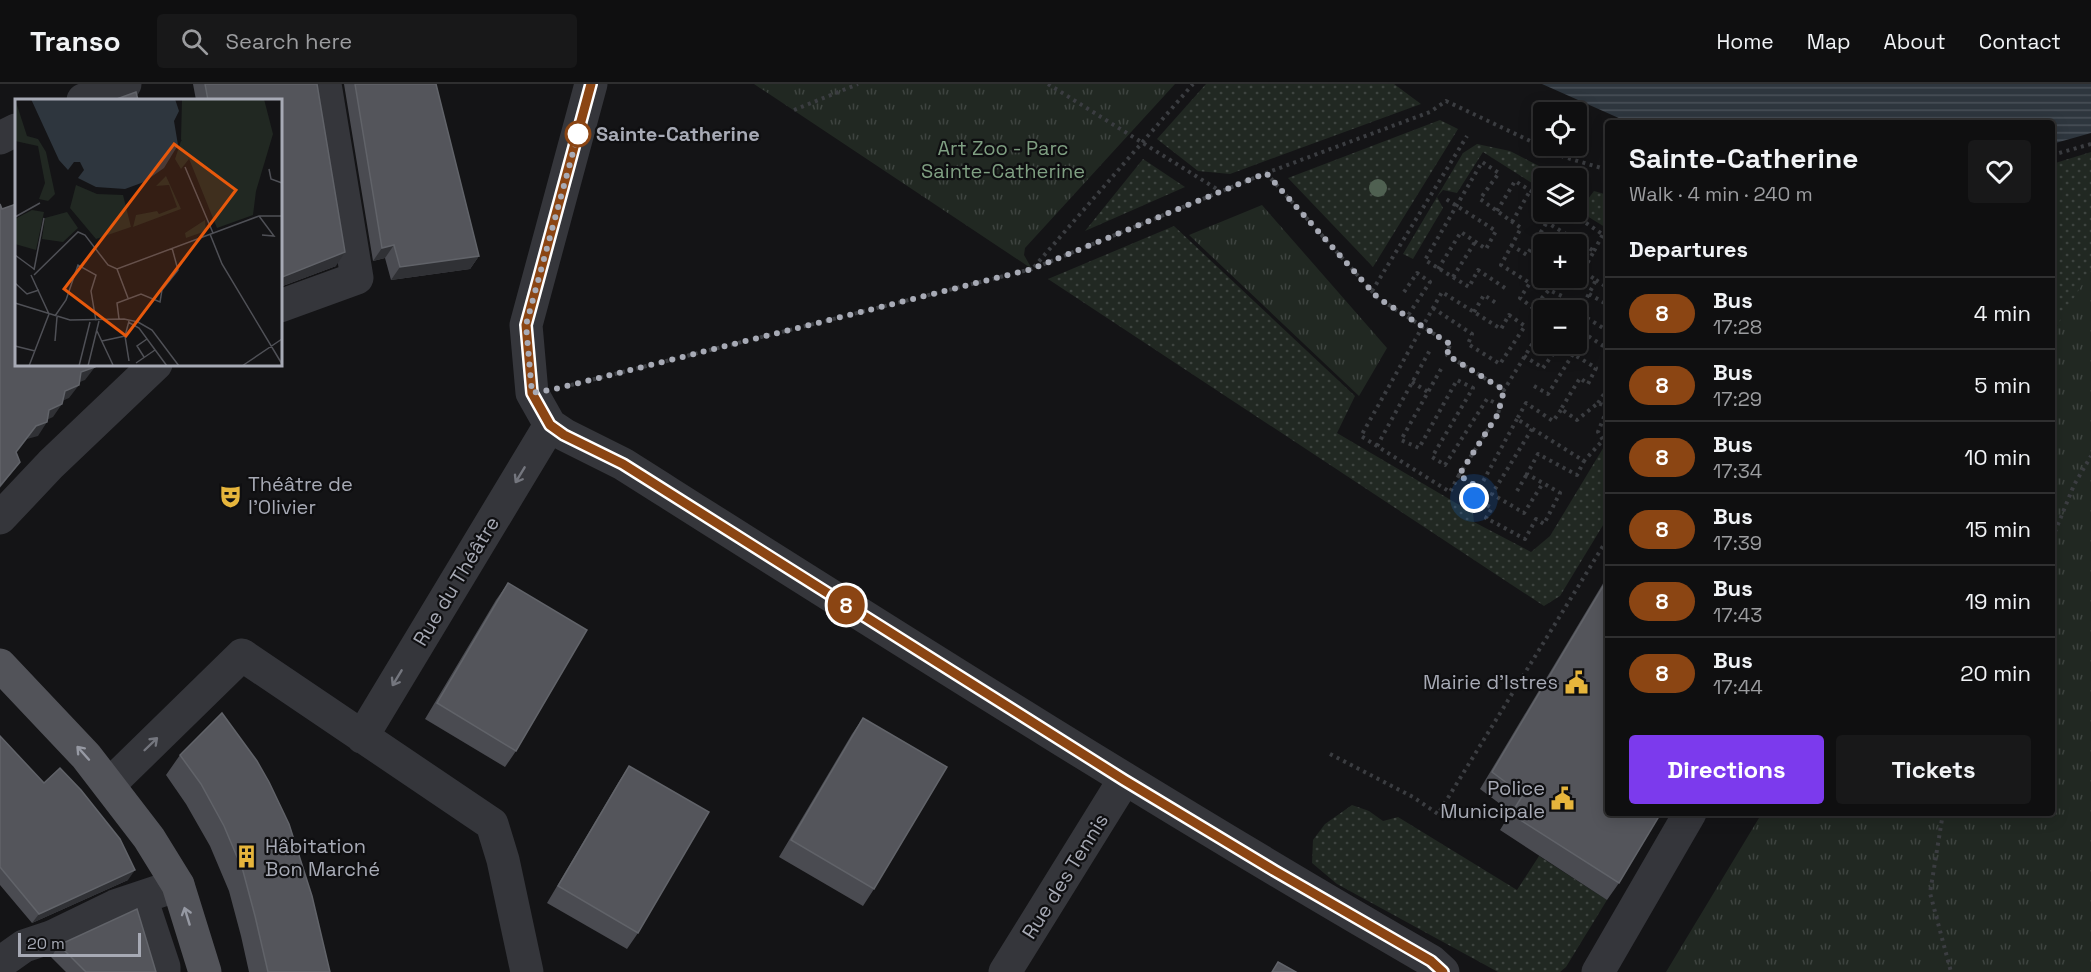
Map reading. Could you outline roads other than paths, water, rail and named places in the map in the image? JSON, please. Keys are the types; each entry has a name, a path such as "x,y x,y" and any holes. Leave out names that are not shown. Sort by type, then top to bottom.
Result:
{"main road":[{"path":"0,665 87,756 150,838 178,885 205,972"}],"street":[{"path":"86,99 125,84"},
{"path":"282,305 357,278 325,84"},
{"path":"591,84 526,325 532,393 550,425 564,435 623,464 1124,780 1431,961 1443,972"},
{"path":"0,138 15,130"},
{"path":"0,518 51,464 154,366"},
{"name":"Rue du Théâtre","path":"362,737 550,425"},
{"path":"109,785 242,655 492,824 503,860 527,972"},
{"name":"Rue des Tennis","path":"1005,972 1124,780"},
{"path":"1598,972 1688,816"},
{"path":"0,963 24,946 51,937 115,906 178,885"},
{"path":"141,897 164,972"}],"place":[{"name":"Sainte-Catherine","path":"578,134"},
{"name":"Théâtre de l'Olivier","path":"230,496"},
{"name":"Mairie d'Istres","path":"1576,682"},
{"name":"Police Municipale","path":"1563,799"},
{"name":"Hâbitation Bon Marché","path":"247,857"}],"park label":[{"name":"Art Zoo - Parc Sainte-Catherine","path":"1003,160"}]}
